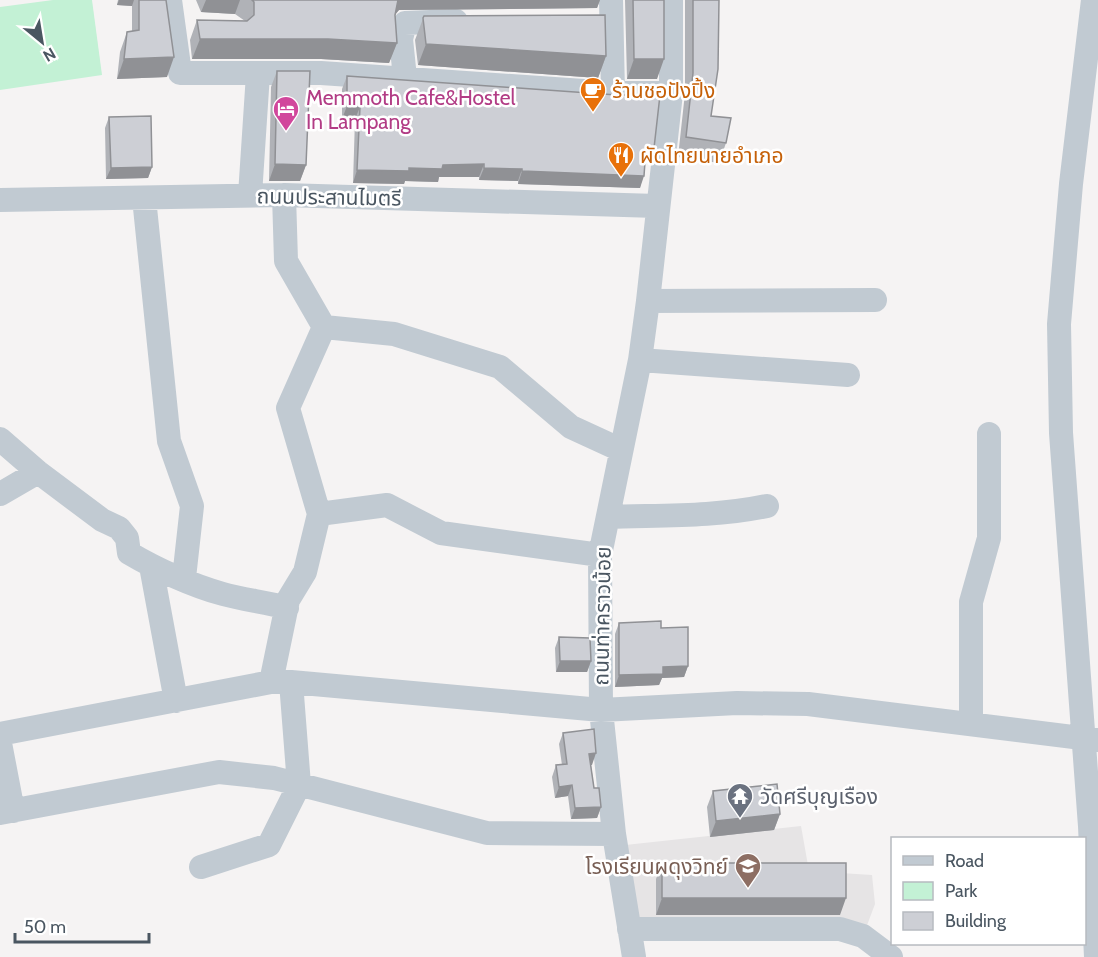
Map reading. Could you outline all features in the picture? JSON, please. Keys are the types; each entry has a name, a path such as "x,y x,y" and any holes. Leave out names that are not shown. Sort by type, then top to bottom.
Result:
{"street":[{"path":"170,0 180,73 321,73 613,93 671,93"},
{"path":"183,0 187,11 183,20 188,26 199,27"},
{"name":"ถนนท่าคราวน้อย","path":"634,957 614,834 601,710 600,555 640,360 648,301 671,93 671,0"},
{"path":"1093,0 1071,184 1059,324 1061,434 1090,826 1096,957"},
{"path":"604,14 613,93"},
{"path":"405,78 401,39 405,23 480,21"},
{"path":"250,195 258,74"},
{"path":"284,195 286,261 324,327"},
{"name":"ถนนประสานไมตรี","path":"0,200 284,195 657,206"},
{"path":"144,198 169,441 192,506 184,578"},
{"path":"648,301 875,300"},
{"path":"324,327 394,334 500,367 571,428 621,450"},
{"path":"201,867 269,845 299,785 281,682 288,600 305,572 319,514 288,408 324,327"},
{"path":"640,360 848,375"},
{"path":"971,722 971,602 989,538 988,435"},
{"path":"0,439 38,472 102,520 119,528 127,538 129,553 151,566 223,594 257,599 287,608"},
{"path":"0,494 38,472"},
{"path":"319,514 387,505 441,533 600,555"},
{"path":"608,516 746,511 767,506"},
{"path":"151,566 176,701"},
{"path":"0,734 281,682 601,710 737,703 808,704 971,722 1098,740"},
{"path":"0,743 7,812 219,772 274,778 487,833 614,834"},
{"path":"629,929 840,928 863,936 891,957"}],"shaded area":[{"name":"โรงเรียนผดุงวิทย์","path":"801,826 809,871 872,875 875,904 863,936 629,929 616,846"}],"green space":[{"path":"53,0 92,0 102,75 0,90 0,7"}],"building":[{"path":"139,0 166,0 174,57 124,59 127,32 139,30"},
{"path":"252,0 398,0 395,15 397,43 328,39 200,39 197,20 247,21 254,15"},
{"path":"633,0 664,0 664,59 634,59"},
{"path":"693,0 719,0 718,69 711,116 731,118 726,143 686,137 693,73"},
{"path":"605,15 606,56 426,44 423,18 424,16"},
{"name":"Memmoth Cafe&Hostel In Lampang","path":"277,71 310,71 306,165 275,164"},
{"path":"347,76 617,95 660,95 654,148 646,148 644,176 522,171 522,169 484,168 484,164 443,165 442,169 409,168 409,171 357,170 360,107 347,106"},
{"path":"151,116 152,167 111,168 109,117"},
{"path":"661,621 661,628 688,627 688,666 663,667 663,674 619,675 619,623"},
{"path":"559,637 590,638 591,661 560,661"},
{"path":"594,729 596,753 589,754 594,788 599,788 601,807 575,808 572,785 559,787 556,765 567,764 563,733"},
{"path":"777,784 780,814 716,821 713,791"},
{"path":"662,863 846,863 846,898 662,898"}],"place":[{"name":"ร้านชอปังปิ้ง","path":"593,113"},
{"name":"Memmoth Cafe&Hostel In Lampang","path":"286,132"},
{"name":"ผัดไทยนายอำเภอ","path":"621,178"},
{"name":"วัดศรีบุญเรือง","path":"740,819"},
{"name":"โรงเรียนผดุงวิทย์","path":"748,889"}]}
